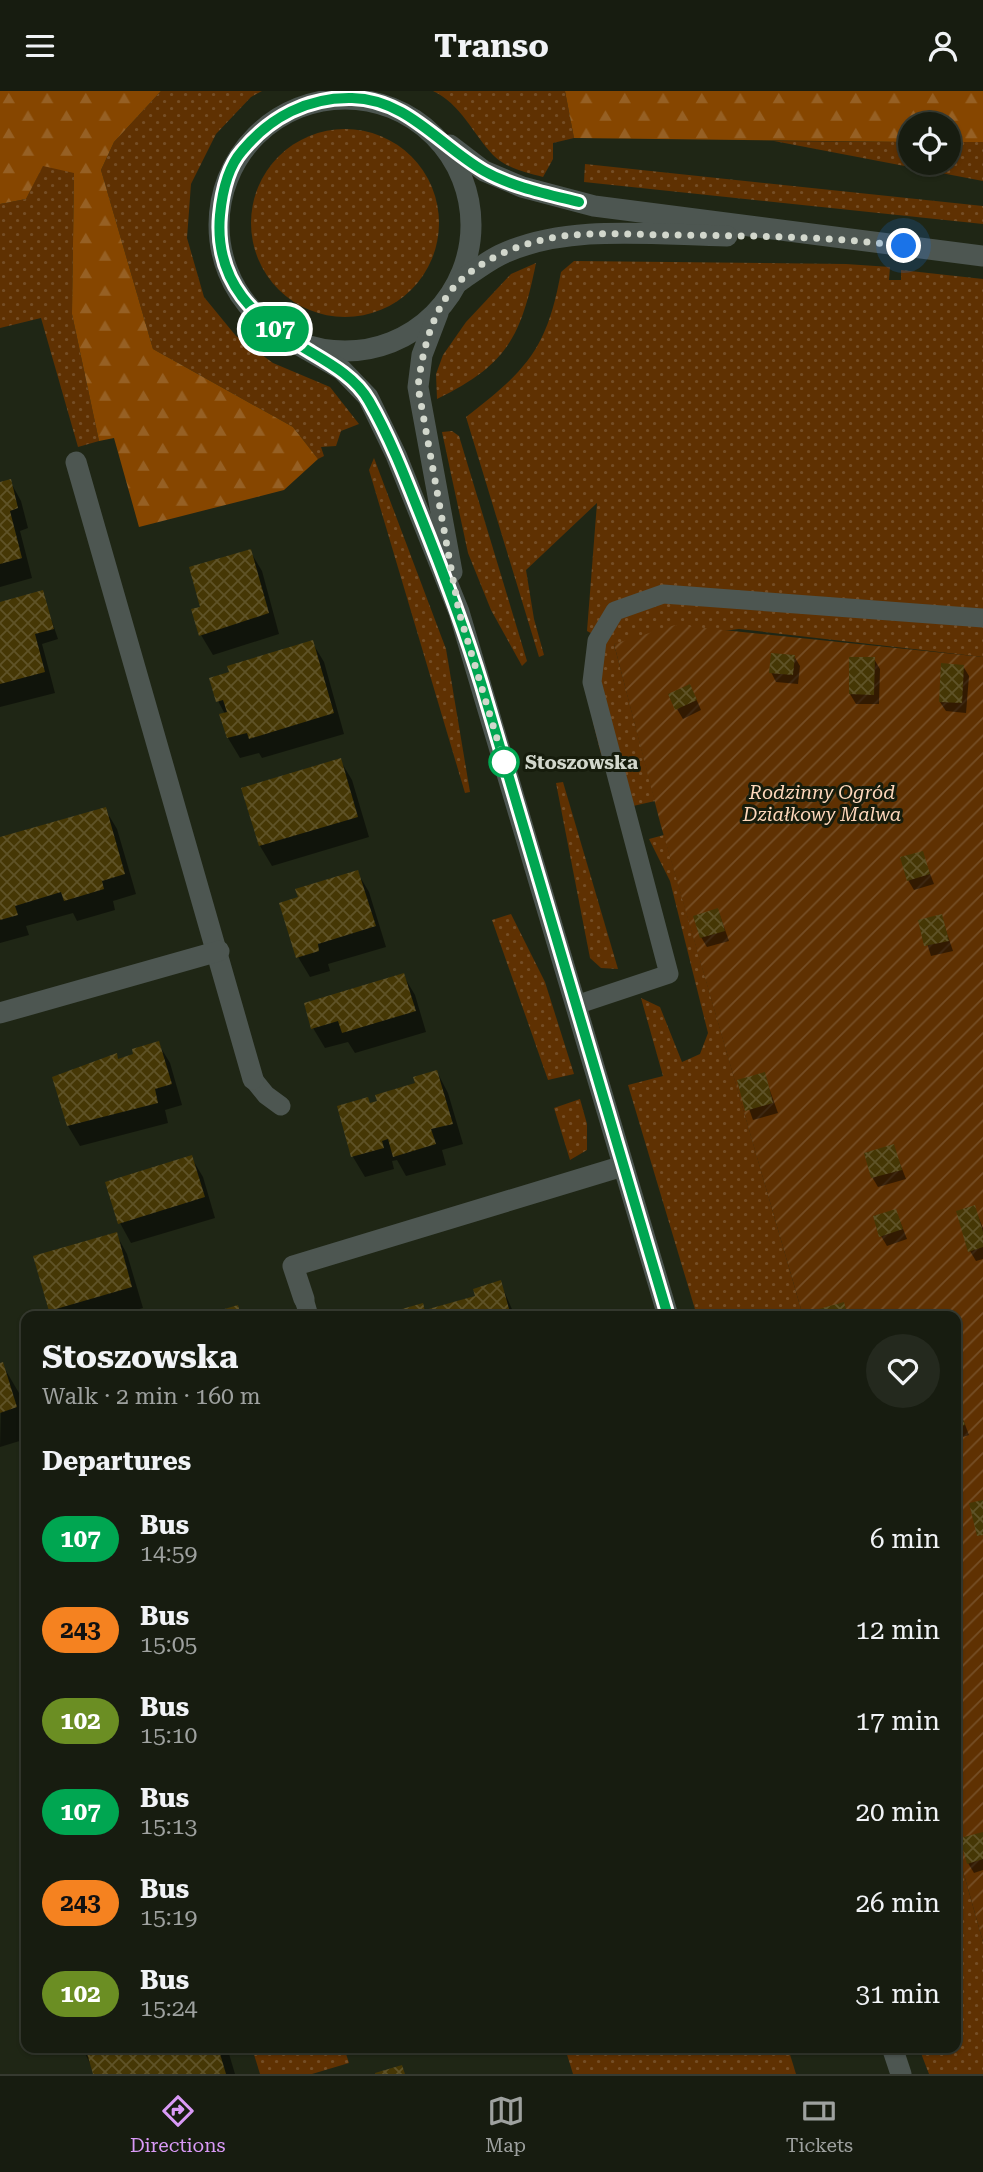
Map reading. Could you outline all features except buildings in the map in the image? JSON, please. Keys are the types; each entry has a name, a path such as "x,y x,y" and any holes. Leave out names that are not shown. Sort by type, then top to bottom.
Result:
{"street":[{"path":"666,1311 459,612 396,455 368,397 342,370 290,340 255,314 230,279 218,236 222,193 240,153 270,121 310,102 353,98 396,108 484,171 547,194 594,206 983,256"},
{"path":"432,132 457,164 470,202 472,242 460,281 439,311 422,355 418,387 459,612"},
{"path":"460,281 499,255 525,245 572,235 814,236"},
{"path":"290,340 329,351 369,350 407,336 439,311"},
{"path":"76,462 219,951 253,1079"},
{"path":"0,1013 219,951"},
{"path":"307,1308 293,1266 623,1166"},
{"path":"894,2053 901,2074"}],"lane":[{"path":"576,1005 669,974 592,681 597,641 615,611 663,594 983,618"},
{"path":"253,1079 266,1095 281,1106"}],"green space":[{"path":"0,91 161,91 114,142 101,170 153,349 293,427 318,459 284,490 139,527 114,438 99,441 72,314 74,173 43,166 26,199 0,204"},
{"path":"161,91 262,91 251,97 216,134 191,184 187,238 204,297 236,336 273,363 330,387 359,424 341,431 336,446 321,447 324,456 318,459 293,427 153,349 101,170 114,142"},
{"path":"433,91 565,91 574,138 553,143 553,159 543,177 523,172 493,155 459,111 443,96"},
{"path":"565,91 983,91 983,142 961,142 961,112 898,112 898,142 574,138"},
{"path":"345,129 381,137 397,145 411,157 423,171 431,187 439,223 431,259 423,275 411,289 397,301 381,309 345,317 309,309 293,301 279,289 267,275 259,259 251,223 259,187 267,171 279,157 293,145 309,137"},
{"path":"774,141 898,142 898,165"},
{"path":"961,142 983,142 983,181 952,175 961,175"},
{"path":"585,164 983,206 983,224 584,182"},
{"path":"43,165 74,172 72,314 99,441 78,447 41,318 0,328 0,204 26,199"},
{"path":"574,261 846,264 890,267 889,280 901,280 901,270 983,279 983,657 739,629 614,644 655,801 633,806 601,754 593,722 602,639 587,631 597,503 526,570 534,619 544,655 539,657 466,417 505,385 531,356 549,321 561,272"},
{"path":"536,263 524,311 507,346 480,374 437,399 436,374 443,355 466,322 511,274"},
{"path":"452,431 459,436 527,661 522,666 491,610 468,553 442,432"},
{"path":"374,458 446,649 470,792 465,793 369,470"},
{"name":"Rodzinny Ogród Działkowy Malwa","path":"675,625 983,657 983,1942 961,1864 961,1311 802,1311 661,826 614,644"},
{"path":"563,782 618,969 601,968 590,958 556,783"},
{"path":"664,835 802,1311 696,1311 628,1085 663,1076 641,998 660,1007 682,1062 700,1054 708,1033 670,881 649,839"},
{"path":"511,914 545,982 574,1074 548,1080 492,920"},
{"path":"580,1099 587,1124 587,1150 570,1160 554,1108"},
{"path":"961,1864 983,1942 983,2074 929,2074 921,2053 961,2053"},
{"path":"254,2053 346,2053 349,2063 312,2074 260,2074"},
{"path":"567,2053 790,2053 796,2074 573,2074"}],"bus line":[{"name":"107","path":"579,202 522,187 484,171 396,108 353,98 310,102 270,121 240,153 222,193 218,236 230,279 255,314 290,340 342,370 368,397 396,455 459,612 666,1311"}],"place":[{"name":"Stoszowska","path":"504,762"}],"route":[{"path":"504,762 459,612 418,387 422,355 439,311 460,281 499,255 525,245 572,235 814,236 904,246"}]}
